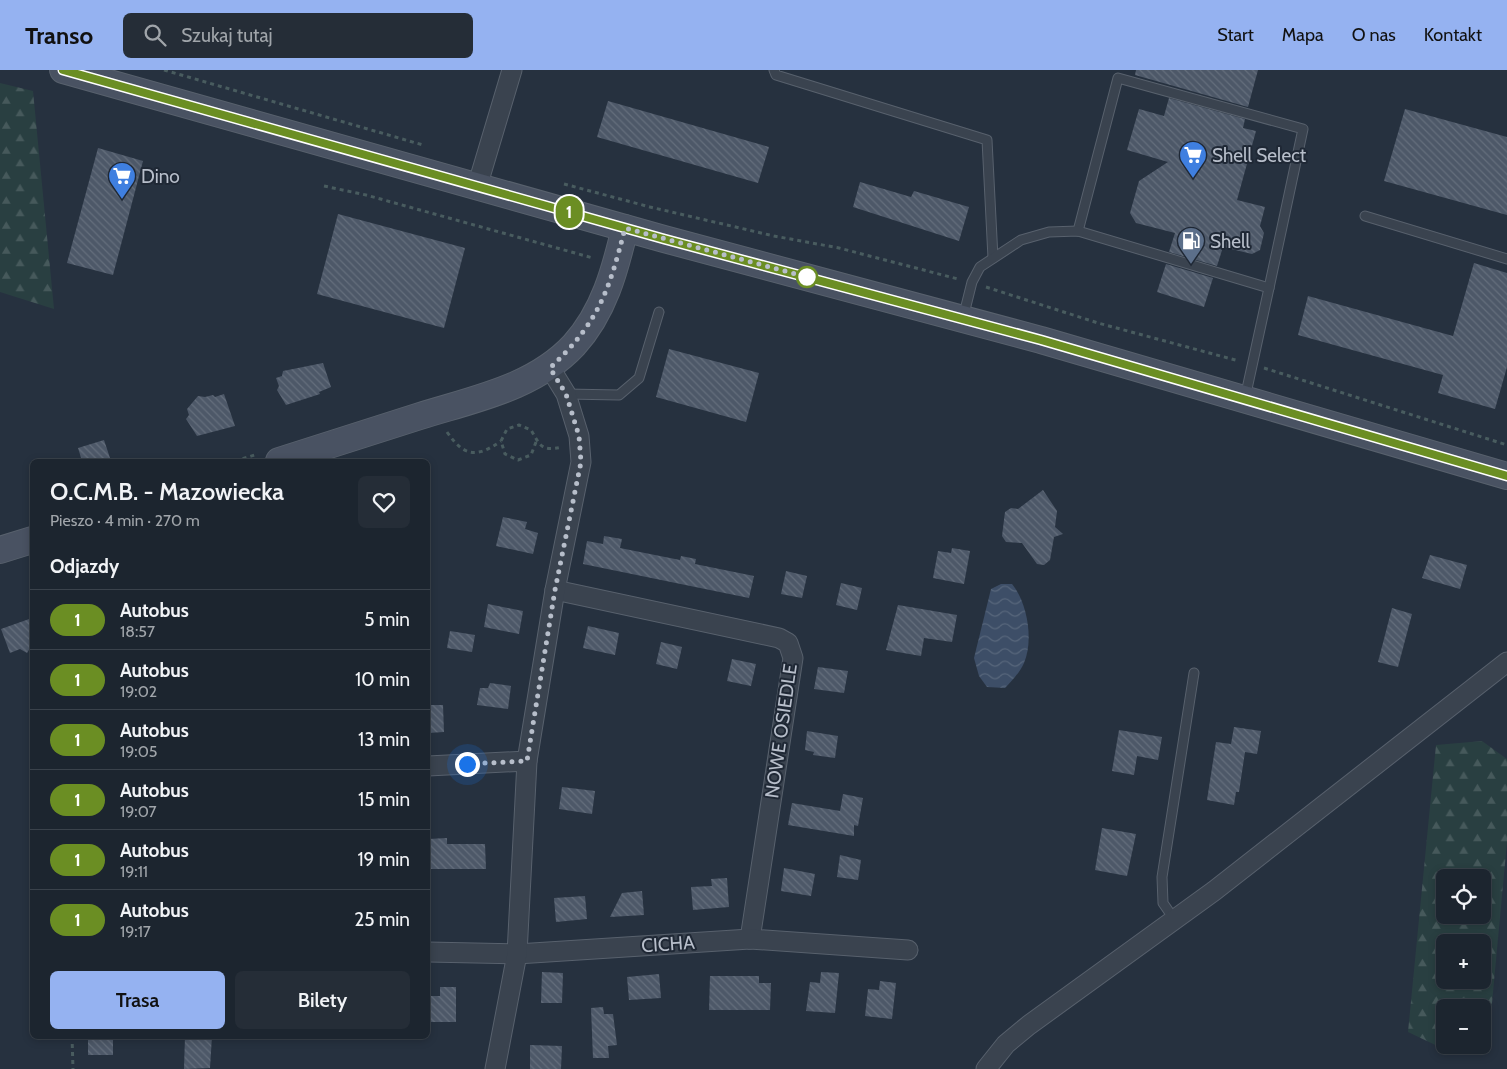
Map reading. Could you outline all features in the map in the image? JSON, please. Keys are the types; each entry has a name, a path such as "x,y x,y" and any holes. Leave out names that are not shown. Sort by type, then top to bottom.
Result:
{"main road":[{"path":"63,70 625,228 962,318 1245,398 1400,446 1507,476"},
{"path":"285,459 484,397 521,383 550,368 574,345 595,316 607,293 625,228"},
{"path":"0,550 30,541"}],"street":[{"path":"477,187 512,70"},
{"path":"495,1069 516,954 527,761 555,590 581,462 579,436 566,394 550,368"},
{"name":"NOWE OSIEDLE","path":"555,590 779,638 788,643 793,658 750,938"},
{"path":"986,1069 1006,1044 1028,1025 1174,919 1507,662"},
{"path":"430,766 527,761"},
{"name":"CICHA","path":"430,952 516,954 750,938 908,950"}],"lane":[{"path":"774,70 776,75 987,140 992,258"},
{"path":"1078,231 1118,78 1303,129 1245,398"},
{"path":"1366,216 1507,259"},
{"path":"962,318 972,282 980,267 1021,240 1049,232 1078,231 1270,288"},
{"path":"566,394 619,395 639,378 659,312"},
{"path":"1174,919 1163,903 1162,877 1194,673"}],"path":[{"path":"164,70 427,146"},
{"path":"558,183 650,208 774,236 839,248 972,282"},
{"path":"324,186 366,195 601,260"},
{"path":"442,426 458,448 473,453 486,452 501,440 507,429 519,425 531,430 536,442 550,450 566,446"},
{"path":"501,440 505,454 518,460 531,455 536,442"},
{"path":"72,1039 73,1069"}],"green space":[{"path":"0,83 33,91 54,309 0,292"},
{"path":"1482,741 1507,759 1507,842 1491,1014 1491,999 1436,999 1436,1045 1408,1032 1436,745"}],"water":[{"path":"1001,584 1012,584 1017,592 1025,611 1029,633 1024,663 1005,688 987,687 979,676 974,658 991,589"}],"building":[{"path":"1136,70 1258,70 1248,107 1135,75"},
{"name":"Shell Select","path":"1169,98 1245,119 1243,128 1256,131 1237,200 1265,207 1260,226 1264,233 1260,250 1252,254 1223,247 1217,266 1169,252 1175,233 1136,223 1130,213 1139,181 1168,162 1127,150 1139,109 1164,116"},
{"path":"608,101 769,147 758,183 597,137"},
{"path":"1405,109 1507,137 1507,215 1384,181"},
{"path":"98,148 143,161 113,275 67,263"},
{"path":"860,182 911,197 914,191 969,207 959,241 853,207"},
{"path":"338,214 465,248 444,328 317,294"},
{"path":"1474,263 1507,273 1507,367 1495,409 1438,393 1443,375 1298,335 1308,296 1453,336"},
{"path":"1166,264 1213,278 1204,307 1157,292"},
{"path":"669,349 759,373 746,422 656,397"},
{"path":"323,363 331,387 319,392 320,394 286,405 277,390 279,386 276,378 282,376 283,371"},
{"path":"224,394 235,426 197,436 186,419 189,415 187,409 198,396 213,395 215,397"},
{"path":"104,440 110,459 81,459 78,448"},
{"path":"1043,490 1057,511 1055,527 1063,534 1054,537 1050,560 1044,565 1037,564 1022,543 1006,542 1002,536 1005,512 1011,508 1018,509"},
{"path":"503,517 527,522 525,529 538,533 533,554 496,546"},
{"path":"604,536 622,539 620,548 680,560 681,556 696,559 695,564 754,576 749,598 583,564 587,541 603,544"},
{"path":"952,548 970,551 964,584 933,578 938,551 951,553"},
{"path":"1430,555 1467,565 1460,589 1422,578"},
{"path":"786,571 807,576 802,598 781,594"},
{"path":"841,583 862,588 857,610 836,605"},
{"path":"488,604 523,611 519,634 484,627"},
{"path":"898,605 957,615 952,642 924,638 921,656 886,650"},
{"path":"1392,608 1412,614 1398,667 1378,662"},
{"path":"30,619 30,648 27,653 20,649 10,653 1,629"},
{"path":"588,626 619,633 615,655 583,648"},
{"path":"450,631 475,635 472,652 447,648"},
{"path":"661,642 682,647 677,669 656,664"},
{"path":"732,659 756,664 751,686 727,681"},
{"path":"818,667 848,671 844,693 814,689"},
{"path":"490,683 511,686 508,709 477,705 480,688 488,688"},
{"path":"430,705 443,705 444,732 430,733"},
{"path":"1234,727 1261,731 1257,754 1245,752 1239,792 1236,792 1234,805 1207,800 1216,742 1231,744"},
{"path":"1119,730 1162,737 1158,760 1137,756 1134,775 1112,771"},
{"path":"807,731 838,736 835,758 813,755 814,752 805,750"},
{"path":"562,787 595,791 592,814 559,809"},
{"path":"843,794 863,798 858,826 854,825 854,836 788,825 792,803 840,811"},
{"path":"1102,828 1136,834 1127,876 1095,870"},
{"path":"447,838 447,844 485,844 486,869 430,869 430,839"},
{"path":"840,855 861,860 858,880 837,877"},
{"path":"784,868 815,874 811,896 781,891"},
{"path":"727,878 729,907 693,910 691,887 712,886 711,879"},
{"path":"642,891 644,915 610,917 622,893"},
{"path":"585,896 587,919 556,922 554,898"},
{"path":"542,972 563,973 562,1003 541,1003"},
{"path":"821,972 839,973 835,1013 806,1011 810,982 820,983"},
{"path":"659,974 661,998 629,1000 627,977"},
{"path":"710,976 759,976 759,983 771,983 770,1010 709,1010"},
{"path":"880,981 896,983 892,1019 865,1016 868,989 879,990"},
{"path":"440,987 456,987 456,1022 430,1022 430,996 440,996"},
{"path":"603,1007 604,1014 613,1014 617,1045 608,1046 609,1058 593,1058 591,1008"},
{"path":"88,1039 113,1039 113,1055 88,1055"},
{"path":"185,1039 212,1039 210,1068 184,1069"},
{"path":"530,1045 562,1046 561,1069 530,1069"}],"bus line":[{"name":"1","path":"63,70 664,239 945,313 1245,398 1400,446 1507,476"}],"place":[{"name":"Shell Select","path":"1193,179"},
{"name":"Dino","path":"122,200"},
{"name":"Shell","path":"1191,265"}],"route":[{"path":"467,764 527,761 555,590 581,462 579,436 566,394 550,368 574,345 595,316 607,293 625,228 807,277"}]}
